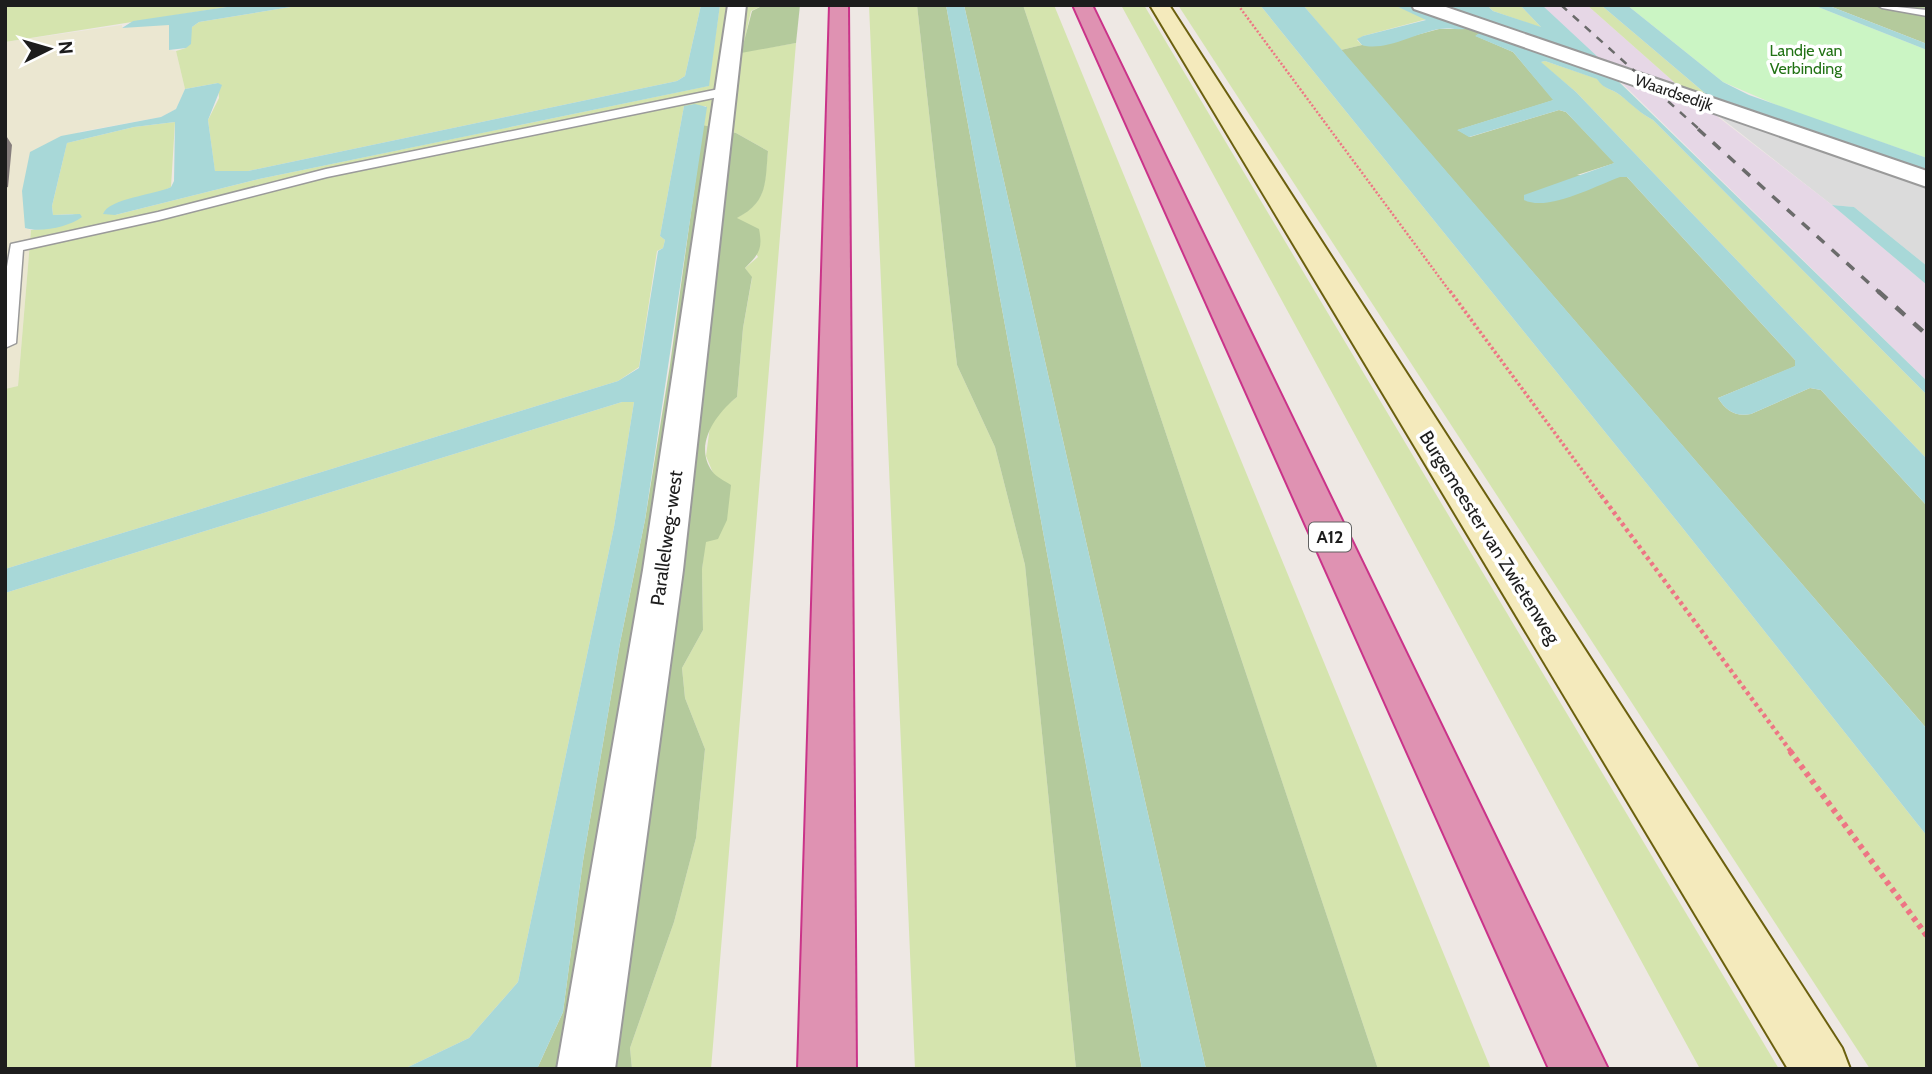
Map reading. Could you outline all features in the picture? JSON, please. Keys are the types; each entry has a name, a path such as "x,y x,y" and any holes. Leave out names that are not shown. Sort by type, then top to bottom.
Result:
{"highway":[{"path":"827,1069 839,5"},
{"name":"A12","path":"1082,5 1579,1069"}],"main road":[{"name":"Burgemeester van Zwietenweg","path":"1159,5 1821,1069"}],"street":[{"name":"Parallelweg-west","path":"586,1069 663,570 737,5"},
{"name":"Waardsedijk","path":"1421,5 1927,179"}],"lane":[{"path":"1882,5 1927,13"},
{"path":"7,343 16,247 159,216 326,173 724,92"}],"path":[{"path":"1238,5 1927,936"}],"shaded area":[{"path":"1542,5 1587,5 1683,90 1832,205 1927,285 1927,381"},
{"path":"122,25 122,28 169,25 170,50 176,51 185,89 176,109 161,117 79,132 25,228 31,230 18,386 5,389 5,42"},
{"path":"1716,114 1927,188 1927,266 1854,207 1832,205"}],"green space":[{"path":"5,5 240,5 5,42"},
{"path":"303,5 701,5 685,76 677,81 248,171 215,172 208,120 219,98 218,83 185,89 176,51 186,48 192,27 199,22"},
{"path":"720,5 764,5 751,11 742,52 796,43 711,1069 632,1069 630,1048 674,922 696,838 705,749 685,698 682,668 703,630 702,569 713,473 706,456 710,426 722,409 737,397 743,328 752,278 745,268 758,257 736,218 759,198 765,182 768,151 736,133 703,125 706,106 684,106 660,236 665,240 663,248 657,251 639,367 618,381 5,569 5,389 18,386 31,230 44,229 75,214 53,215 52,206 67,143 134,127 175,122 171,187 115,215 259,179 708,86"},
{"path":"764,5 800,5 796,43 741,53 752,11"},
{"path":"869,5 917,5 957,365 995,447 1025,565 1076,1069 915,1069"},
{"path":"917,5 946,5 1142,1069 1076,1069 1025,565 995,447 957,365"},
{"path":"964,5 1023,5 1378,1069 1206,1069"},
{"path":"1023,5 1054,5 1491,1069 1378,1069"},
{"path":"1121,5 1144,5 1779,1069 1700,1069"},
{"path":"1178,5 1260,5 1681,526 1927,836 1927,1069 1870,1069"},
{"path":"1303,5 1394,5 1427,19 1363,36 1357,40 1362,45 1341,50"},
{"path":"1487,5 1520,5 1542,28 1493,11"},
{"path":"1587,5 1601,5 1706,94 1927,172 1927,188 1716,114 1683,90"},
{"name":"Landje van Verbinding","path":"1627,5 1813,5 1927,50 1927,158 1786,109 1723,82"},
{"path":"1827,5 1927,5 1927,44"},
{"path":"1439,29 1470,29 1481,32 1476,36 1513,52 1554,100 1458,130 1470,137 1559,110 1566,112 1615,163 1577,175 1627,177 1795,360 1796,366 1718,398 1724,406 1736,414 1746,415 1810,388 1821,390 1927,506 1927,729 1341,50 1362,45 1375,46"},
{"path":"1545,61 1598,79 1605,87 1653,120 1927,395 1927,459 1576,92 1540,62"},
{"path":"703,125 736,133 768,151 765,182 760,198 737,218 759,229 760,246 757,255 745,268 752,277 743,328 737,397 715,420 706,440 707,461 712,471 731,485 727,520 718,539 706,542 702,569 703,630 682,668 685,698 705,749 696,838 674,922 630,1048 632,1069 537,1069 563,1012 583,861 620,643 645,520 670,365"},
{"path":"622,402 634,402 614,527 518,982 469,1038 404,1069 5,1069 5,593"}],"water":[{"path":"240,5 303,5 199,22 192,27 191,44 186,48 169,50 169,25 122,28 133,21"},
{"path":"701,5 720,5 709,86 259,179 115,215 103,214 114,204 164,190 171,187 174,181 175,122 134,127 67,143 52,206 53,215 80,214 82,217 70,224 54,228 25,228 22,191 30,152 61,136 161,117 176,109 185,89 218,83 222,85 208,120 215,171 248,171 677,81 685,76"},
{"path":"946,5 964,5 1206,1069 1142,1069"},
{"path":"1260,5 1303,5 1927,729 1927,836 1681,526"},
{"path":"1394,5 1416,6 1472,28 1439,29 1390,44 1362,45 1357,39 1363,36 1426,20"},
{"path":"1441,5 1487,5 1493,11 1541,27 1520,5 1542,5 1601,60"},
{"path":"1601,5 1627,5 1723,82 1749,95 1927,158 1927,172 1706,94"},
{"path":"1813,5 1827,5 1927,44 1927,50"},
{"path":"1481,32 1492,33 1616,79 1927,381 1927,395 1653,120 1597,79 1545,61 1541,62 1576,92 1927,459 1927,506 1821,390 1810,388 1746,415 1736,414 1724,406 1718,398 1795,366 1795,360 1627,177 1620,177 1546,203 1524,200 1524,195 1614,163 1566,112 1559,110 1469,137 1457,130 1553,100 1513,52 1475,36"},
{"path":"695,104 707,107 645,520 620,643 583,861 563,1012 537,1069 404,1069 469,1038 518,982 614,527 634,402 622,402 5,593 5,569 618,381 639,368 658,251 663,248 665,240 660,236 684,106"},
{"path":"1832,205 1854,207 1927,266 1927,285"}],"railway":[{"path":"1561,5 1700,130"},
{"path":"1698,129 1880,293"},
{"path":"1878,291 1927,335"}]}
